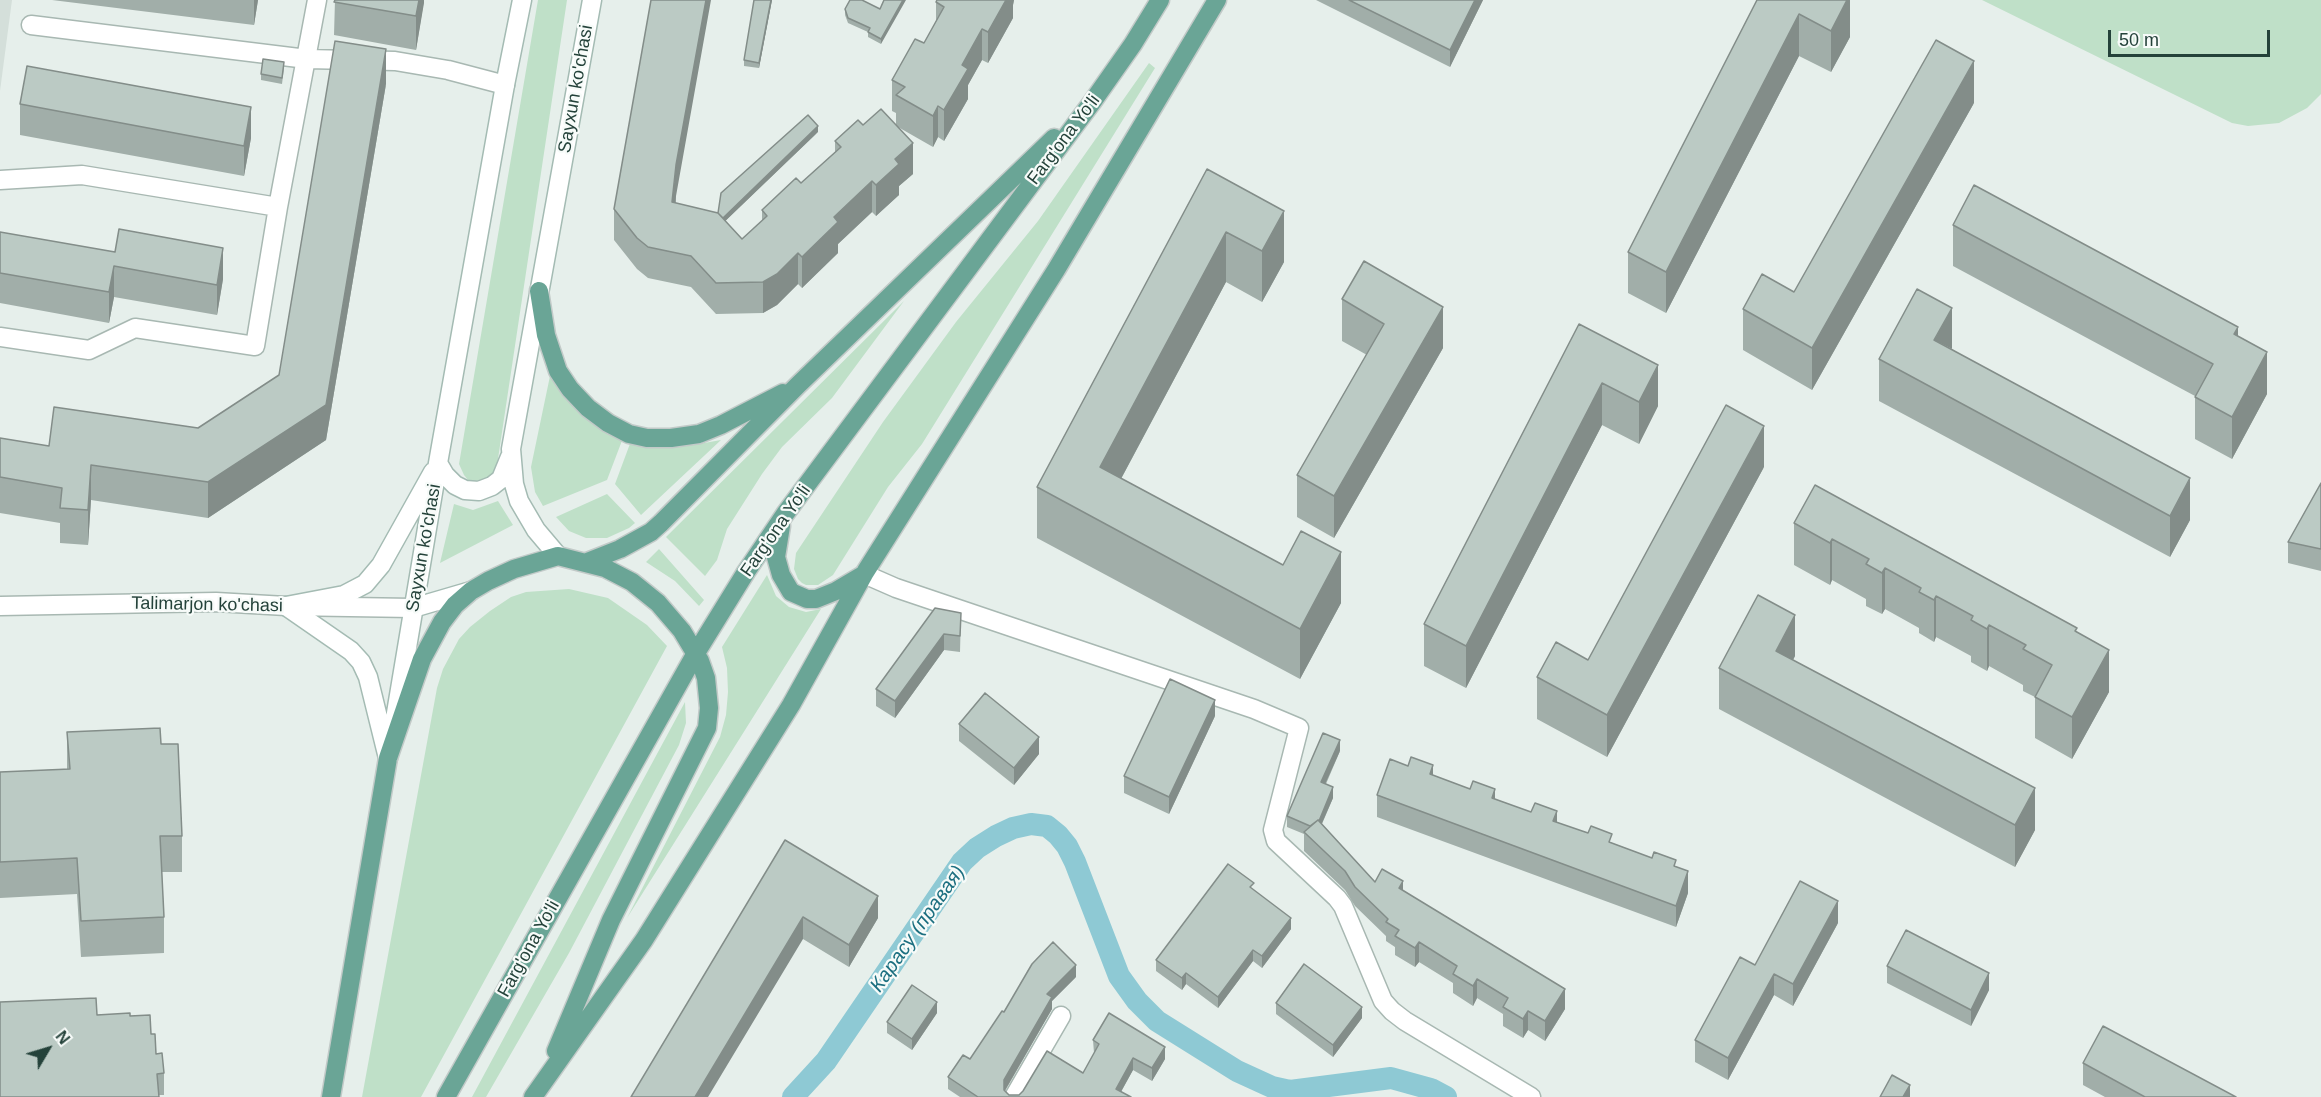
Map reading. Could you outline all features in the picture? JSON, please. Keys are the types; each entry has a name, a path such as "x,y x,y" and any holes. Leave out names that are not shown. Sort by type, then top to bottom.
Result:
{"main road":[{"name":"Farg'ona Yo'li","path":"446,1097 696,653 746,572 785,514 1093,101 1133,44 1160,0"},
{"path":"538,1092 644,940 790,705 864,574 1056,270 1217,0"},
{"path":"587,562 621,549 651,532 798,385 1093,101"},
{"path":"539,291 549,350 563,380 598,416 629,434 647,438 671,438 699,434 798,385"},
{"path":"785,514 776,557 781,575 791,592 807,599 816,598 836,591 864,574"},
{"path":"388,758 415,677 431,641 455,605 471,591 514,569 558,556 587,562 618,574 666,610 696,653 708,688 707,728 611,920 538,1092"},
{"name":"Sayxun ko'chasi","path":"331,1097 388,758"}],"street":[{"path":"0,337 89,350 135,328 255,346 278,207 317,0"},
{"name":"Sayxun ko'chasi","path":"388,758 438,463 522,0"},
{"name":"Sayxun ko'chasi","path":"558,556 536,530 519,501 514,484 512,450 592,0"},
{"path":"31,25 307,59 395,61 448,70 505,85"},
{"path":"0,180 82,175 278,207"},
{"path":"438,463 445,476 455,485 465,490 479,491 492,486 501,479 512,450"},
{"path":"286,606 344,595 365,584 381,565 438,463"},
{"path":"864,574 908,592 1254,709 1299,728 1273,830 1276,841 1343,906 1383,1001 1392,1011 1531,1097"},
{"name":"Talimarjon ko'chasi","path":"0,606 216,602 286,606 413,608 471,591"},
{"path":"286,606 351,651 361,662 368,677 388,758"},
{"path":"1014,1097 1061,1016"}],"shaded area":[{"path":"0,0 12,0 0,91"}],"green space":[{"path":"538,0 567,0 496,472 487,479 474,481 468,480 459,464"},
{"path":"1982,0 2321,0 2321,94 2307,108 2279,123 2248,126 2232,123"},
{"path":"1149,63 1155,68 922,444 888,487 833,575 818,585 802,583 794,569 796,553 883,422 956,322 1038,221"},
{"path":"904,301 832,398 782,447 762,474 727,529 717,560 705,576 666,537"},
{"path":"550,376 566,397 623,438 607,480 543,506 535,492 531,467"},
{"path":"721,440 641,515 615,484 631,441 662,446 693,445"},
{"path":"607,494 635,523 629,528 607,538 586,538 569,531 556,517"},
{"path":"498,501 513,525 440,563 454,504 473,510"},
{"path":"659,549 704,600 699,606 675,581 646,562"},
{"path":"767,575 776,596 789,607 806,612 821,609 627,918 720,737 726,715 728,692 727,668 722,647"},
{"path":"569,589 608,598 647,625 667,646 421,1097 362,1097 437,688 443,669 459,639 470,627 511,597 526,592"},
{"path":"685,702 686,723 679,745 569,953 486,1097 472,1097"}],"building":[{"path":"335,0 419,0 416,16 334,2"},
{"path":"651,0 706,0 676,165 672,202 718,213 742,239 767,216 762,210 796,178 801,183 841,147 835,141 858,120 863,125 881,109 913,143 895,159 899,164 876,185 872,181 834,217 838,222 802,257 798,253 777,274 763,282 716,283 691,256 648,247 637,238 614,209"},
{"path":"754,0 771,0 759,63 744,60"},
{"path":"850,0 862,0 880,9 884,0 903,0 881,39 868,32 870,28 848,18 845,9"},
{"path":"937,0 1006,0 988,32 982,29 962,65 968,69 944,110 938,106 933,116 896,95 905,87 892,80 915,39 924,43 944,7 936,2"},
{"path":"1349,0 1475,0 1450,50"},
{"path":"1757,0 1847,0 1831,31 1799,14 1666,272 1628,252"},
{"path":"1936,40 1974,61 1812,348 1743,309 1762,274 1794,292"},
{"path":"335,41 386,49 326,405 208,482 91,465 88,510 60,508 62,488 0,477 0,438 49,446 54,407 198,428 279,375"},
{"path":"263,59 284,62 282,78 261,74"},
{"path":"27,66 251,107 244,146 20,104"},
{"path":"808,115 818,126 723,218 718,213 721,193"},
{"path":"1207,169 1284,211 1262,251 1226,232 1100,467 1283,565 1301,531 1341,552 1300,629 1037,487"},
{"path":"1974,185 2238,327 2234,334 2267,352 2232,417 2195,397 2213,364 1953,225"},
{"path":"119,229 223,248 217,285 114,266 109,292 0,273 0,232 115,252"},
{"path":"1364,261 1443,307 1334,496 1297,475 1384,324 1342,299"},
{"path":"1917,289 1952,308 1934,340 2190,478 2170,516 1879,359"},
{"path":"1579,324 1658,365 1639,402 1602,383 1466,646 1424,624"},
{"path":"1726,405 1764,426 1607,715 1537,677 1556,642 1588,660"},
{"path":"2321,483 2321,549 2288,542"},
{"path":"1815,485 2077,628 2075,631 2109,650 2072,717 2035,697 2052,665 2023,649 2026,645 1989,625 1987,629 1971,620 1973,616 1936,596 1934,600 1919,592 1921,588 1885,568 1882,573 1866,564 1869,559 1832,539 1830,543 1794,523"},
{"path":"1758,595 1795,615 1776,651 2035,788 2015,825 1719,668"},
{"path":"935,608 961,613 960,636 944,634 895,701 876,689"},
{"path":"1170,679 1215,700 1169,797 1124,776"},
{"path":"985,693 1039,737 1014,768 959,724"},
{"path":"160,728 161,744 178,744 182,836 160,836 164,917 81,921 77,858 0,862 0,772 70,769 67,732"},
{"path":"1323,733 1340,740 1321,782 1333,787 1319,821 1310,826 1287,816"},
{"path":"1411,757 1433,765 1430,774 1470,789 1473,781 1495,789 1492,798 1531,812 1535,803 1557,811 1553,821 1588,833 1591,826 1612,834 1609,842 1652,858 1654,852 1676,860 1674,866 1688,871 1676,906 1377,795 1390,759 1408,766"},
{"path":"1318,820 1375,882 1382,869 1403,881 1399,888 1565,989 1545,1021 1528,1011 1523,1019 1503,1007 1508,998 1477,979 1473,986 1453,974 1457,966 1419,942 1415,948 1395,936 1399,930 1386,922 1388,919 1355,887 1345,871 1304,832"},
{"path":"785,840 878,896 849,945 803,917 695,1097 631,1097"},
{"path":"1228,864 1254,883 1250,887 1291,918 1262,956 1253,950 1218,997 1186,973 1182,978 1156,960"},
{"path":"1800,881 1838,901 1793,984 1774,974 1728,1058 1695,1040 1740,957 1755,965"},
{"path":"1906,930 1989,973 1971,1010 1887,966"},
{"path":"1053,942 1076,965 1047,994 1052,997 1004,1080 1004,1090 1009,1095 1019,1095 1047,1051 1083,1073 1099,1044 1093,1040 1109,1013 1165,1047 1152,1068 1133,1058 1116,1089 1131,1097 978,1097 948,1077 963,1055 970,1059 1002,1011 1004,1012 1032,964"},
{"path":"1304,964 1362,1007 1333,1045 1276,1003"},
{"path":"912,985 937,1002 912,1039 887,1022"},
{"path":"96,998 97,1015 130,1013 130,1016 150,1015 151,1034 155,1034 156,1054 162,1053 164,1073 157,1074 159,1097 0,1097 0,1002"},
{"path":"2103,1026 2236,1097 2145,1097 2083,1063"},
{"path":"1892,1075 1910,1085 1903,1097 1880,1097"}],"waterway":[{"name":"Карасу (правая)","path":"793,1097 826,1061 962,862 977,848 996,836 1013,828 1031,824 1047,826 1067,846 1119,976 1137,1001 1157,1021 1237,1071 1272,1087 1290,1091 1391,1078 1431,1089 1446,1097"}]}
